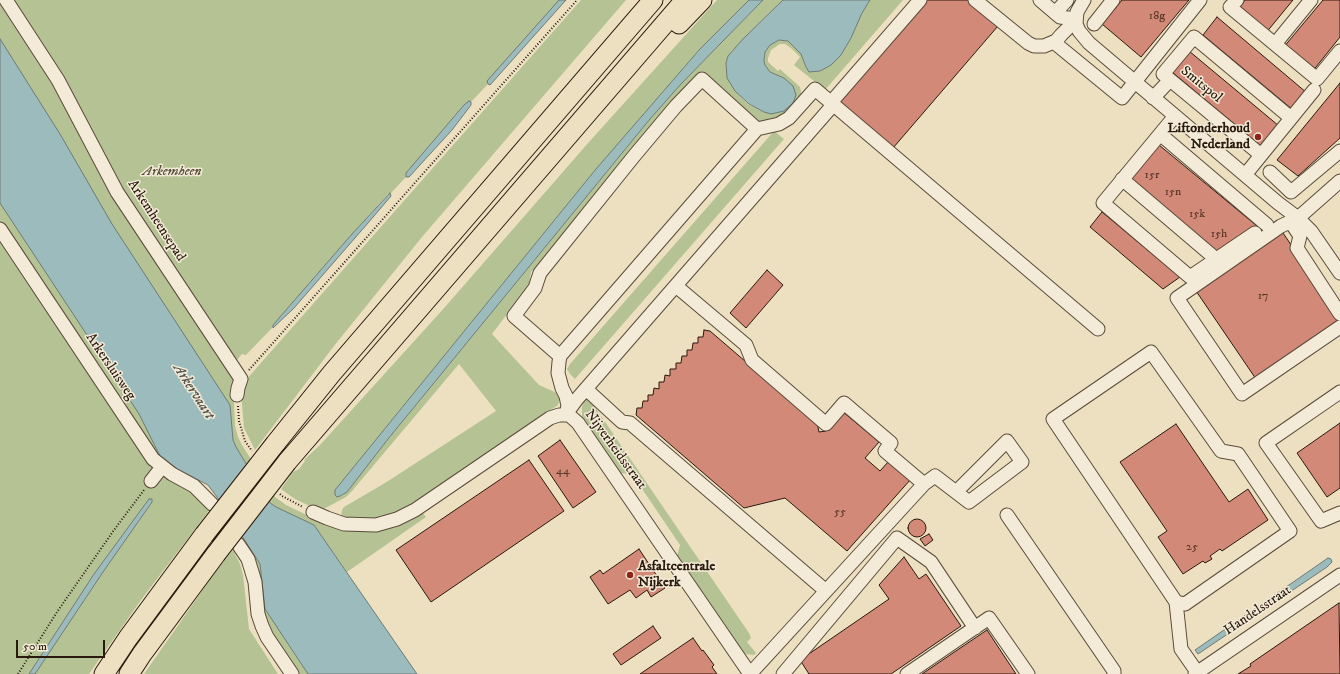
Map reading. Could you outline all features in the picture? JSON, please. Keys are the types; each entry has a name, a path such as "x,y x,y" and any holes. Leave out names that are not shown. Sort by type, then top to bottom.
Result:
{"highway":[{"path":"104,674 128,638 204,535 275,444 348,355 653,0"},
{"path":"129,674 142,654 216,554 287,462 685,0"},
{"path":"577,125 702,0"}],"street":[{"name":"Arkemheensepad","path":"6,0 58,80 117,192 241,379"},
{"path":"566,414 586,389 833,105 834,99 920,0"},
{"path":"975,0 1028,44 1034,46 1044,46 1056,41 1076,21"},
{"path":"1040,0 1060,17 1076,21"},
{"path":"1055,13 1067,0"},
{"path":"1084,0 1077,12 1076,21 1079,31 1089,43 1311,231 1340,273"},
{"path":"1094,24 1113,0"},
{"path":"1056,41 1056,44 1122,98 1200,0"},
{"path":"1237,0 1230,7 1317,79 1340,51"},
{"path":"1275,44 1311,0"},
{"name":"Smitspol","path":"1262,155 1163,74 1194,37 1291,118"},
{"path":"560,356 514,316 535,288 540,273 676,106 702,79 757,129"},
{"path":"1153,98 1170,80"},
{"path":"566,414 568,406 558,373 560,356 757,129 779,124 789,118 814,89 1098,329"},
{"path":"1245,175 1314,90"},
{"path":"1175,116 1103,203 1190,277 1267,225 1292,216"},
{"path":"1160,134 1267,225"},
{"path":"1270,172 1291,192 1340,151"},
{"path":"1122,179 1216,259"},
{"path":"1340,181 1292,216 1281,226 1177,298 1242,394 1340,328"},
{"path":"1292,216 1300,236 1297,248 1340,314"},
{"name":"Arkersluisweg","path":"0,229 152,459 172,474 194,486 212,504"},
{"path":"676,286 746,345 752,360 826,424 844,403 891,443 885,451 924,484"},
{"path":"1176,602 1185,604 1290,531 1238,454 1221,451 1151,352 1053,419 1176,602 1181,649 1195,670"},
{"path":"237,395 241,379"},
{"path":"586,389 622,422 630,423 826,591"},
{"path":"1340,392 1266,443 1321,520 1340,513"},
{"name":"Nijverheidsstraat","path":"313,512 344,524 376,525 396,519 415,510 550,418 566,414 573,417 578,422 750,674"},
{"path":"750,674 924,484 935,476 969,502 1022,462 1007,441 956,492"},
{"path":"151,481 162,467"},
{"path":"1007,515 1114,671 1114,674"},
{"path":"783,674 898,538 931,562 975,628"},
{"path":"238,544 248,559 255,582 258,614 262,626 267,637 292,674"},
{"name":"Handelsstraat","path":"1195,670 1340,575"},
{"path":"907,674 989,618 1028,674"}],"path":[{"path":"241,379 578,0"},
{"path":"237,395 239,421 245,441"},
{"path":"18,674 57,612 114,530 151,481"},
{"path":"282,496 313,512"}],"green space":[{"name":"Arkemheen","path":"0,0 559,0 487,83 488,84 471,102 464,105 406,173 406,177 390,194 388,194 352,234 273,325 273,327 246,355 242,354 229,369 234,383 235,426 238,437 275,497 286,505 309,516 346,528 422,512 426,517 347,572 314,525 270,503 233,440 230,405 158,479 164,477 168,478 182,485 211,508 141,600 89,674 35,674 152,500 149,499 94,574 29,674 0,674"},
{"path":"581,0 626,0 422,237 334,346 255,450 244,428 241,393 245,381"},
{"path":"717,0 749,0 700,49 596,169 335,490 337,497 347,492 388,439 650,119 681,84 763,0 783,0 743,39 728,56 726,63 735,91 749,105 764,112 784,78 770,72 765,65 765,52 770,45 779,40 788,41 801,54 806,67 820,71 831,65 841,55 870,0 903,0 825,90 794,65 800,57 792,49 785,44 780,44 771,50 768,62 778,71 780,69 800,87 802,95 786,114 772,120 757,122 702,71 648,131 531,272 529,285 492,334 539,385 557,393 560,398 558,405 401,511 385,517 361,520 341,517 344,507 385,483 496,411 459,364 346,497 320,511 295,499 281,489 293,472 299,469 305,461 304,460 320,445 445,307 589,142"},
{"path":"774,131 784,139 575,379 567,369 570,364"},
{"path":"586,394 749,633 751,638 747,642 756,653 754,655 744,654 677,556 680,545 632,474 620,473 582,418 582,407"},
{"path":"243,537 260,564 265,609 308,674 296,674 265,624 241,540"},
{"path":"233,550 240,564 243,575 249,629 278,674 144,674 216,571"}],"water":[{"path":"559,0 566,0 490,85 488,84 487,81"},
{"path":"749,0 763,0 681,84 650,119 388,439 347,492 337,497 335,495 335,490 596,169 700,49"},
{"path":"783,0 870,0 841,55 831,65 820,71 809,72 801,54 788,41 779,40 770,45 765,52 765,65 770,72 784,78 793,86 796,95 793,103 784,111 771,114 749,104 735,91 727,78 726,63 728,56 743,39"},
{"name":"Arkervaart","path":"0,39 60,134 112,224 230,405 233,440 270,503 314,525 417,674 308,674 265,609 260,564 217,497 208,485 168,464 161,458 139,414 0,203"},
{"path":"469,101 471,102 471,105 452,130 409,177 406,177 406,173"},
{"path":"390,193 391,196 368,223 294,308 273,328 273,325 352,234"},
{"path":"149,499 152,499 152,502 35,674 29,674 94,574"},
{"path":"1328,558 1331,559 1332,562 1327,567 1198,654 1195,650"}],"building":[{"path":"926,0 968,0 998,26 893,148 839,101"},
{"path":"1122,0 1189,0 1141,57 1102,24"},
{"path":"1245,0 1293,0 1265,34 1237,10"},
{"path":"1323,0 1340,0 1340,37 1312,72 1283,48"},
{"path":"1217,17 1307,93 1293,110 1203,35"},
{"path":"1189,51 1279,126 1262,147 1172,72"},
{"path":"1340,83 1340,138 1298,176 1277,160"},
{"path":"1159,145 1257,226 1218,252 1131,179"},
{"path":"1102,212 1180,277 1163,289 1090,227"},
{"path":"1281,230 1340,317 1340,322 1256,379 1194,288"},
{"path":"767,270 783,285 746,328 730,313"},
{"path":"704,330 710,331 817,423 819,432 826,431 842,411 879,442 865,458 880,471 888,462 911,479 847,551 785,498 744,508 636,415 637,408 642,408 643,401 648,401 648,395 653,395 654,388 659,389 659,382 664,382 665,375 670,376 670,369 676,369 676,363 681,363 682,356 687,356 687,350 692,350 693,343 698,343 698,337 703,337"},
{"path":"1340,423 1340,488 1327,497 1297,453"},
{"path":"1176,424 1229,502 1248,489 1268,520 1222,551 1220,549 1210,556 1212,559 1205,563 1203,561 1183,574 1158,537 1167,531 1120,462"},
{"path":"560,440 596,492 573,508 538,456"},
{"path":"529,460 564,511 431,602 396,550"},
{"path":"917,519 923,522 926,528 923,534 917,537 911,534 908,528 911,522"},
{"path":"929,534 933,540 925,546 920,539"},
{"path":"639,549 665,588 651,597 647,590 636,598 630,590 608,604 590,577 600,570 603,574"},
{"path":"904,557 919,579 926,574 961,626 891,674 809,674 800,660 889,599 879,585"},
{"path":"1339,603 1340,674 1238,674 1251,666 1250,664"},
{"path":"653,626 661,638 621,665 613,654"},
{"path":"987,630 1016,674 922,674"},
{"path":"693,638 714,665 712,667 717,674 640,674"}],"place":[{"name":"Liftonderhoud Nederland","path":"1258,137"},
{"name":"Asfaltcentrale Nijkerk","path":"630,575"}]}
